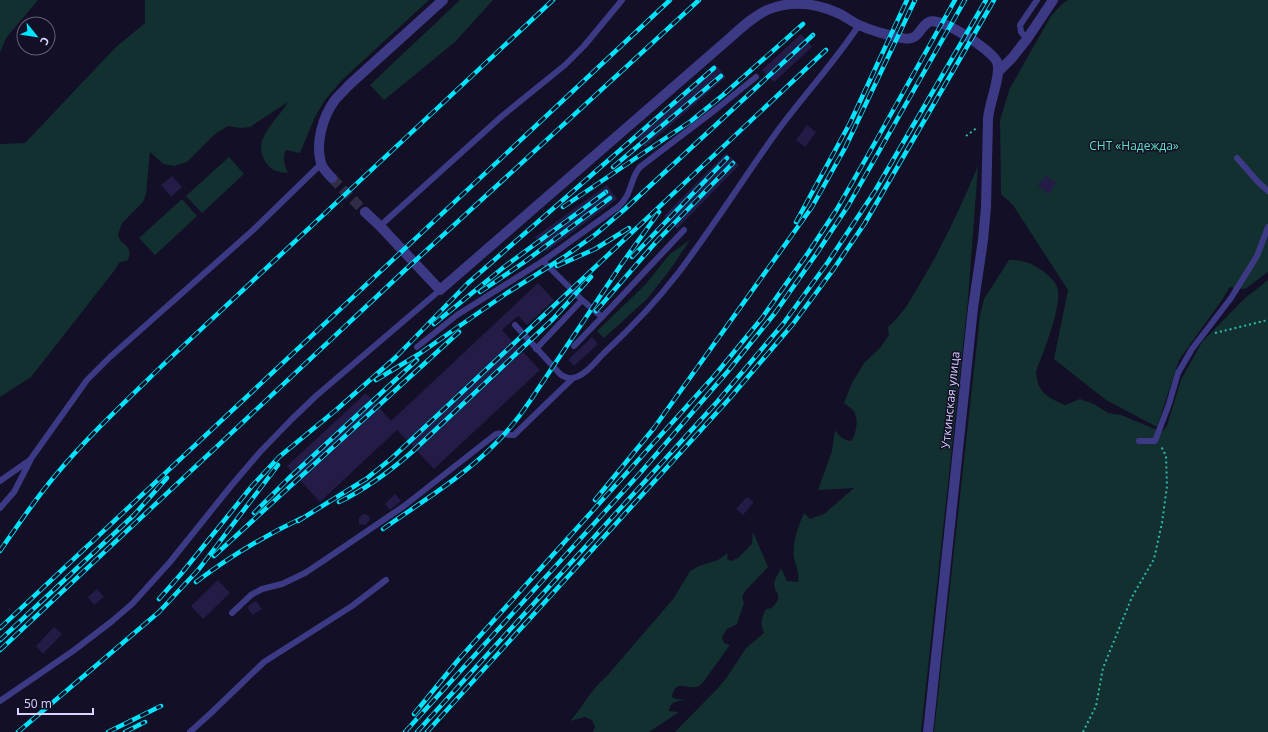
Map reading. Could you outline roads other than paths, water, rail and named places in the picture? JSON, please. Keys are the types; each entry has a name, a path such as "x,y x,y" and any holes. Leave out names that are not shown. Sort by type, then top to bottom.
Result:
{"street":[{"path":"332,178 321,164 319,148 321,134 327,114 335,100 348,86 443,0"},
{"path":"998,72 1012,58 1027,39 1048,1"},
{"path":"365,212 440,290 731,37 762,12 779,5 807,3 832,11 859,25 904,39 914,37 929,22 935,21 957,31 981,45 997,62 998,72"},
{"name":"Уткинская улица","path":"928,732 973,308 983,240 986,207 988,109 998,72"}],"lane":[{"path":"380,226 502,116 565,65 584,46 622,0"},
{"path":"1027,39 1021,32 1020,24 1037,0"},
{"path":"232,613 251,595 262,589 282,584 329,558 404,506 496,434 500,433 514,435 572,379 584,372 622,336 679,272 776,134 818,78 837,57 859,25"},
{"path":"417,347 457,315 543,261 618,206 628,196 634,175 640,167 756,77"},
{"path":"1237,158 1268,191"},
{"path":"0,508 14,492 30,460 87,380 128,340 252,231 321,164"},
{"path":"1139,441 1155,441 1178,373 1192,348 1235,292 1257,256 1268,227"},
{"path":"574,346 684,230"},
{"path":"543,261 582,300 602,317"},
{"path":"0,701 73,651 132,604 170,562 260,452 292,418 440,290"},
{"path":"536,349 582,300"},
{"path":"515,325 561,375 572,379"},
{"path":"0,481 30,460"},
{"path":"190,732 264,662 352,606 386,580"}],"tunnel":[{"path":"332,178 365,212"}],"railway":[{"path":"0,551 54,477 108,418 553,0"},
{"path":"0,628 670,0"},
{"path":"0,650 404,271 699,0"},
{"path":"796,222 850,123 907,0"},
{"path":"595,500 654,428 812,207 845,148 915,0"},
{"path":"414,714 459,659 715,375 762,318 837,209 955,0"},
{"path":"405,732 641,472 729,370 775,313 848,206 965,0"},
{"path":"417,732 717,402 783,324 828,262 875,191 986,0"},
{"path":"427,732 730,398 793,324 833,270 865,223 994,0"},
{"path":"563,207 691,121 723,95 803,24"},
{"path":"376,380 419,354 596,234 813,35"},
{"path":"298,521 366,479 392,458 826,50"},
{"path":"159,599 252,486 279,457 336,410 396,357 468,283 714,68"},
{"path":"613,167 721,76"},
{"path":"632,257 727,158"},
{"path":"596,311 656,242 733,163"},
{"path":"434,324 504,267 606,192"},
{"path":"480,292 523,263 610,198"},
{"path":"383,529 441,489 483,456 509,429 526,407 623,262 659,212"},
{"path":"557,266 595,249 629,228"},
{"path":"339,502 359,492 377,480 412,452 553,319 591,277"},
{"path":"214,556 459,332"},
{"path":"254,513 288,479 417,360"},
{"path":"18,732 159,612 199,569 278,465"},
{"path":"0,640 134,515 167,478"},
{"path":"196,582 247,547 302,518"},
{"path":"108,732 161,706"},
{"path":"125,732 145,722"}],"park label":[{"name":"СНТ «Надежда»","path":"1134,145"}]}
